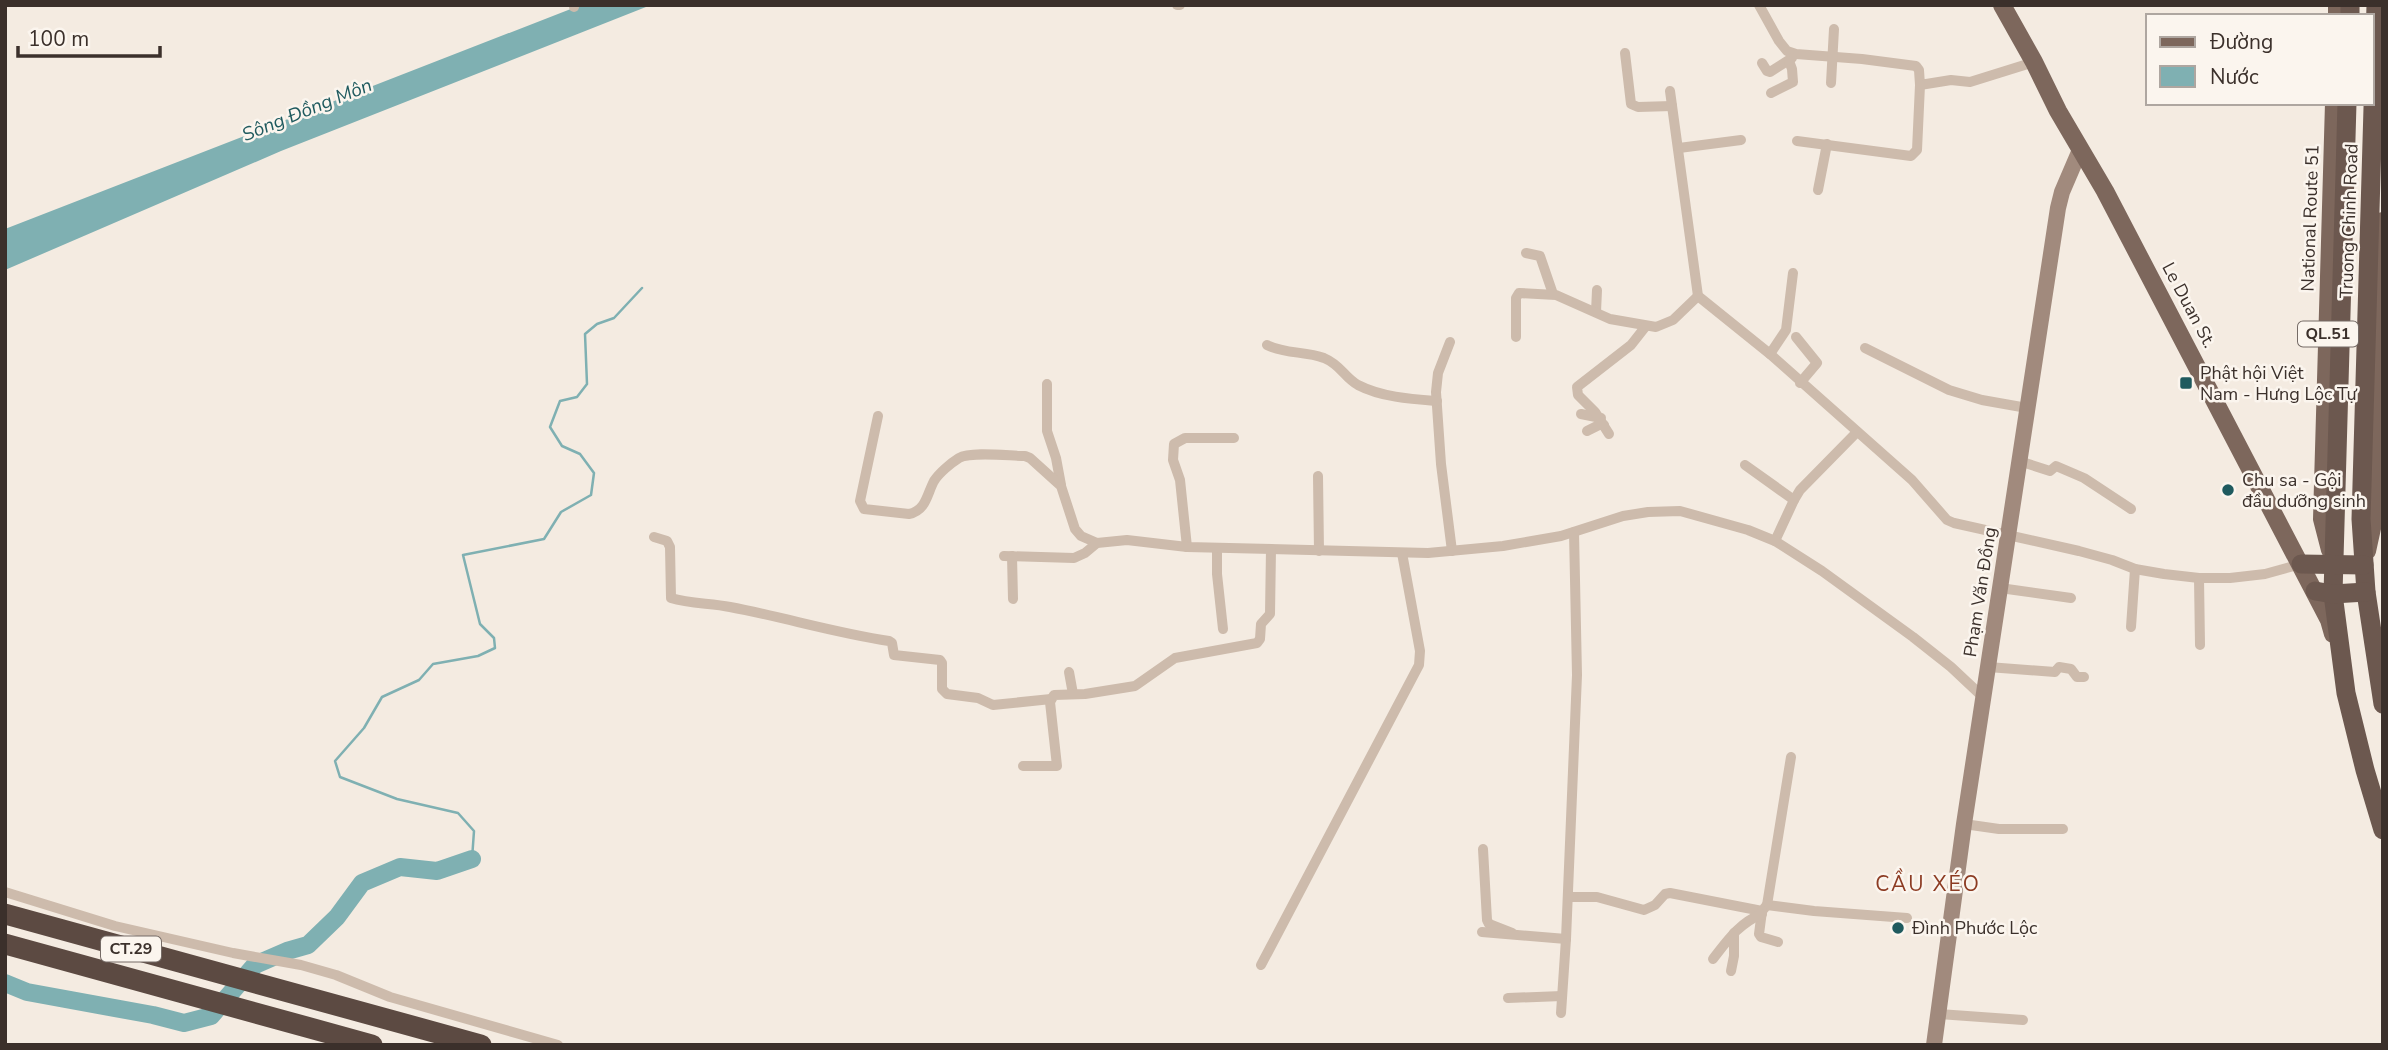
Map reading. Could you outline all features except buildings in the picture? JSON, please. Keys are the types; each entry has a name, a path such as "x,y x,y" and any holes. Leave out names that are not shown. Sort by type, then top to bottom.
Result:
{"highway":[{"name":"Truong Chinh Road","path":"2374,74 2376,5"},
{"name":"Truong Chinh Road","path":"2333,564 2340,142 2347,105"},
{"name":"Truong Chinh Road","path":"2364,565 2361,519 2373,105"},
{"path":"2301,564 2364,565"},
{"name":"QL.51","path":"2333,564 2324,593 2365,770 2383,830"},
{"name":"QL.51","path":"2364,565 2381,693"},
{"path":"2324,593 2366,592"},
{"name":"CT.29","path":"5,914 481,1045"},
{"name":"CT.29","path":"5,944 372,1045"}],"main road":[{"name":"Le Duan St.","path":"2003,5 2058,111 2105,191 2301,564 2324,593"},
{"name":"National Route 51","path":"2334,105 2340,142"},
{"name":"Phạm Văn Đồng","path":"1936,1042 1964,824 2058,208 2080,150"},
{"name":"QL.51","path":"2364,565 2379,504 2383,221"}],"street":[{"path":"1759,5 1792,58 1793,82 1771,93"},
{"path":"1831,83 1834,29"},
{"path":"1625,53 1631,104 1638,107 1672,106"},
{"path":"1762,63 1770,72 1792,58 1833,56 1916,65 1919,70 1917,150 1911,156 1797,141"},
{"path":"1920,85 1951,80 1970,82 2034,62"},
{"path":"1670,92 1698,296 1770,354 1912,480 1947,520 2112,559 2135,569 2164,575 2230,578 2265,574 2301,564"},
{"path":"1679,148 1741,140"},
{"path":"1818,190 1827,144"},
{"path":"1526,253 1540,256 1544,262 1553,294"},
{"path":"1770,354 1782,339 1788,323 1788,301 1793,272"},
{"path":"1596,312 1597,290"},
{"path":"1516,337 1517,294 1553,294 1619,322 1646,326 1664,325 1673,320 1698,296"},
{"path":"1605,426 1582,400 1576,391 1577,387 1631,345 1646,326"},
{"path":"1796,337 1817,363 1800,383"},
{"path":"1450,342 1438,373 1437,401 1441,464 1452,551"},
{"path":"1267,345 1277,350 1305,353 1334,362 1349,378 1368,389 1392,396 1437,401"},
{"path":"1865,348 1949,390 1982,400 2027,408"},
{"path":"1047,384 1047,431 1061,486 1075,529 1081,536 1097,543 1127,540 1187,547 1271,550 1402,553 1452,551 1503,546 1574,531 1623,516 1679,511 1748,530 1776,541 1913,637 1984,698"},
{"path":"1581,414 1605,426"},
{"path":"878,416 860,501 862,507 867,510 916,513 922,509 937,477 962,457 1025,456 1061,486"},
{"path":"1587,431 1598,425 1605,426"},
{"path":"1776,541 1800,490 1857,432"},
{"path":"1187,547 1180,480 1173,460 1174,444 1185,438 1234,438"},
{"path":"2020,461 2050,471 2056,466 2084,478 2131,509"},
{"path":"1745,466 1794,500"},
{"path":"1318,475 1319,551"},
{"path":"1561,1013 1577,675 1574,531"},
{"path":"654,537 667,541 670,547 671,598 728,606 889,641 892,643 894,655 940,660 943,693 993,705 1135,686 1175,658 1257,643 1261,639 1261,624 1270,614 1271,550"},
{"path":"1013,598 1008,556 1074,558 1097,543"},
{"path":"1217,548 1223,629"},
{"path":"1261,965 1419,665 1420,651 1402,553"},
{"path":"2131,627 2135,569"},
{"path":"2199,578 2200,645"},
{"path":"2000,588 2071,598"},
{"path":"1988,667 2045,672 2055,672 2059,667 2071,669 2077,677 2084,677"},
{"path":"1069,672 1073,694"},
{"path":"1023,766 1058,765 1051,699"},
{"path":"1778,942 1760,937 1759,934 1791,757"},
{"path":"1964,824 1999,829 2063,829"},
{"path":"1483,849 1487,920 1489,924 1512,933"},
{"path":"5,892 115,926 233,953 286,961 336,975 400,1001 558,1045"},
{"path":"1568,897 1597,897 1644,910 1656,905 1665,894 1670,893 1764,910 1907,918"},
{"path":"1713,960 1734,933 1764,910"},
{"path":"1482,932 1566,939"},
{"path":"1731,971 1734,933"},
{"path":"1508,998 1562,996"},
{"path":"1939,1014 2023,1020"}],"water":[{"name":"Sông Đồng Môn","path":"581,5 651,5 281,151 5,270 5,229"}],"waterway":[{"path":"472,859 474,831 458,813 397,799 340,777 335,761 364,728 382,697 419,680 433,664 478,656 495,648 494,638 480,624 463,555 544,539 561,512 591,495 594,473 580,454 562,446 550,427 560,401 577,397 587,384 585,334 597,324 614,318 642,288"},
{"path":"5,983 27,992 184,1023 211,1016 255,965 308,945 337,917 362,883 400,867 437,871 472,859"}],"place":[{"name":"Phật hội Việt Nam - Hưng Lộc Tự","path":"2186,383"},
{"name":"Chu sa - Gội đầu dưỡng sinh","path":"2228,490"},
{"name":"Đình Phước Lộc","path":"1898,928"}],"district":[{"name":"CẦU XÉO","path":"1928,884"}]}
